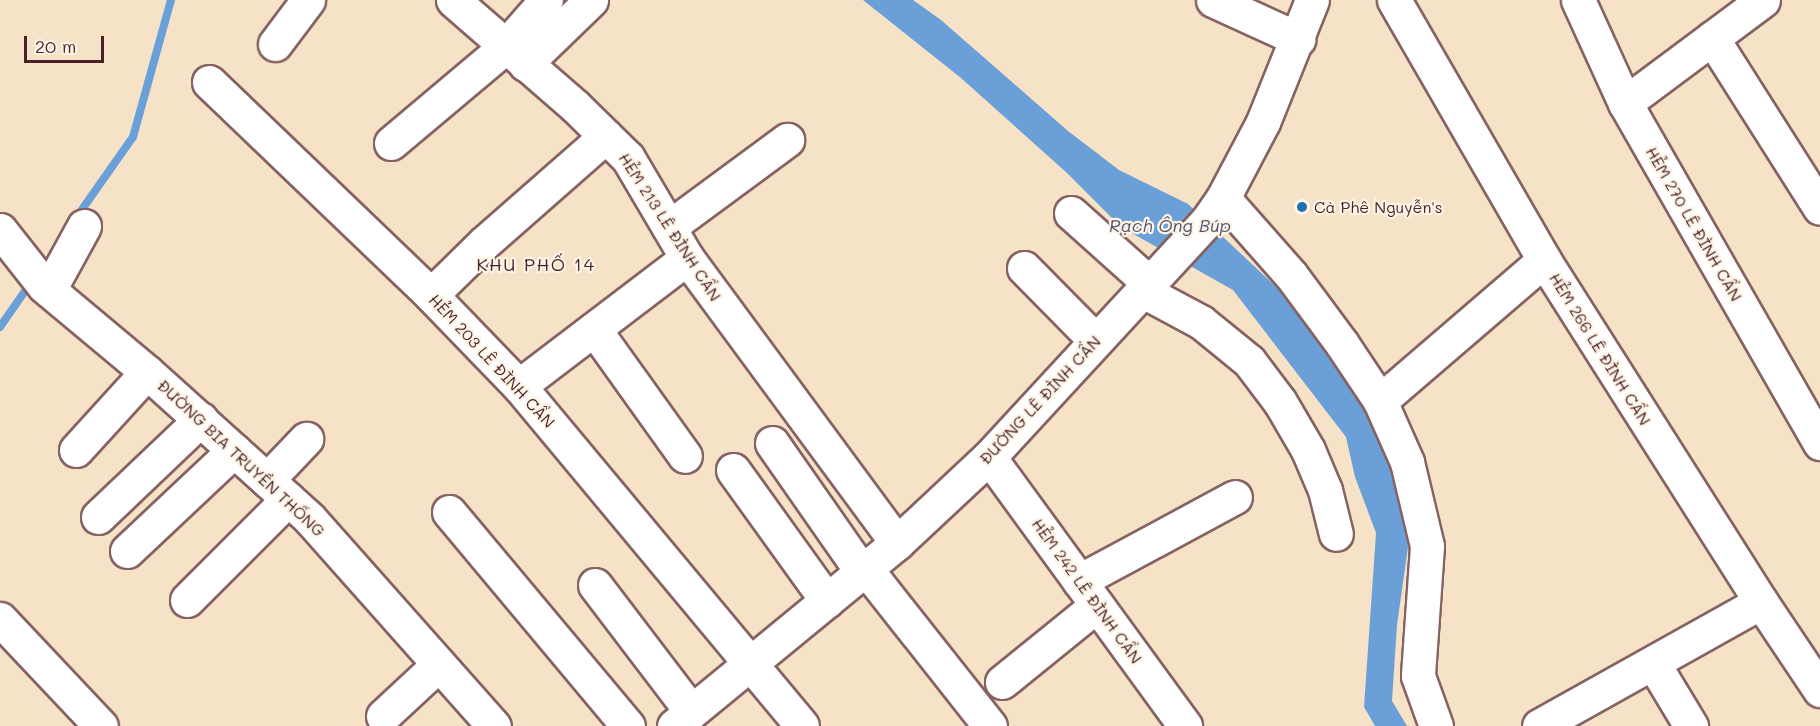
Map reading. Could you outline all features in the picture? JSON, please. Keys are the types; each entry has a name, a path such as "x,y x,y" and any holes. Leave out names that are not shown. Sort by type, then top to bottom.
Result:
{"street":[{"path":"275,44 308,0"},
{"name":"HẺM 213 LÊ ĐÌNH CẨN","path":"453,0 575,106 628,158 687,258 897,543"},
{"path":"515,55 546,0"},
{"path":"391,143 591,0"},
{"path":"1213,0 1298,39"},
{"name":"ĐƯỜNG LÊ ĐÌNH CẨN","path":"683,718 897,543 989,457 1095,340 1150,284 1215,209 1263,122 1312,0"},
{"name":"HẺM 266 LÊ ĐÌNH CẨN","path":"1394,0 1544,260 1761,602 1820,690"},
{"name":"HẺM 270 LÊ ĐÌNH CẨN","path":"1578,0 1624,103 1820,443"},
{"path":"1624,103 1763,0"},
{"path":"1712,38 1820,208"},
{"name":"HẺM 203 LÊ ĐÌNH CẨN","path":"209,81 431,295 519,386 802,726"},
{"path":"431,295 484,243 606,136"},
{"path":"669,227 787,140"},
{"path":"1215,209 1291,275 1342,344 1380,401 1407,462 1427,546 1418,676 1426,706 1436,726"},
{"path":"1071,213 1150,284 1249,361 1280,402 1308,450 1325,490 1336,534"},
{"path":"46,288 84,226"},
{"name":"ĐƯỜNG BIA TRUYỀN THỐNG","path":"0,230 46,288 201,419 310,519 494,726"},
{"path":"519,386 687,258"},
{"path":"1380,401 1544,260"},
{"path":"1024,268 1095,340"},
{"path":"594,329 685,456"},
{"path":"76,450 147,372"},
{"path":"98,517 201,419"},
{"path":"186,600 278,490 306,439"},
{"path":"771,444 864,571 990,726"},
{"path":"127,551 234,450"},
{"name":"HẺM 242 LÊ ĐÌNH CẨN","path":"989,457 1185,726"},
{"path":"733,470 827,601"},
{"path":"1002,682 1088,593 1235,497"},
{"path":"449,512 628,726"},
{"path":"595,585 683,718"},
{"path":"1539,726 1761,602"},
{"path":"0,619 101,726"},
{"path":"1653,663 1691,726"},
{"path":"383,716 439,664"}],"water":[{"name":"Rạch Ông Búp","path":"863,0 913,0 941,20 1068,131 1119,170 1188,204 1304,313 1396,455 1408,547 1397,625 1392,701 1407,726 1375,726 1364,707 1376,533 1355,477 1346,437 1233,290 1121,227 1067,173 961,78"}],"waterway":[{"path":"76,218 133,137 171,0"},
{"path":"0,327 32,281"}],"place":[{"name":"Cà Phê Nguyễn's","path":"1302,207"}],"district":[{"name":"KHU PHỐ 14","path":"536,264"}]}
